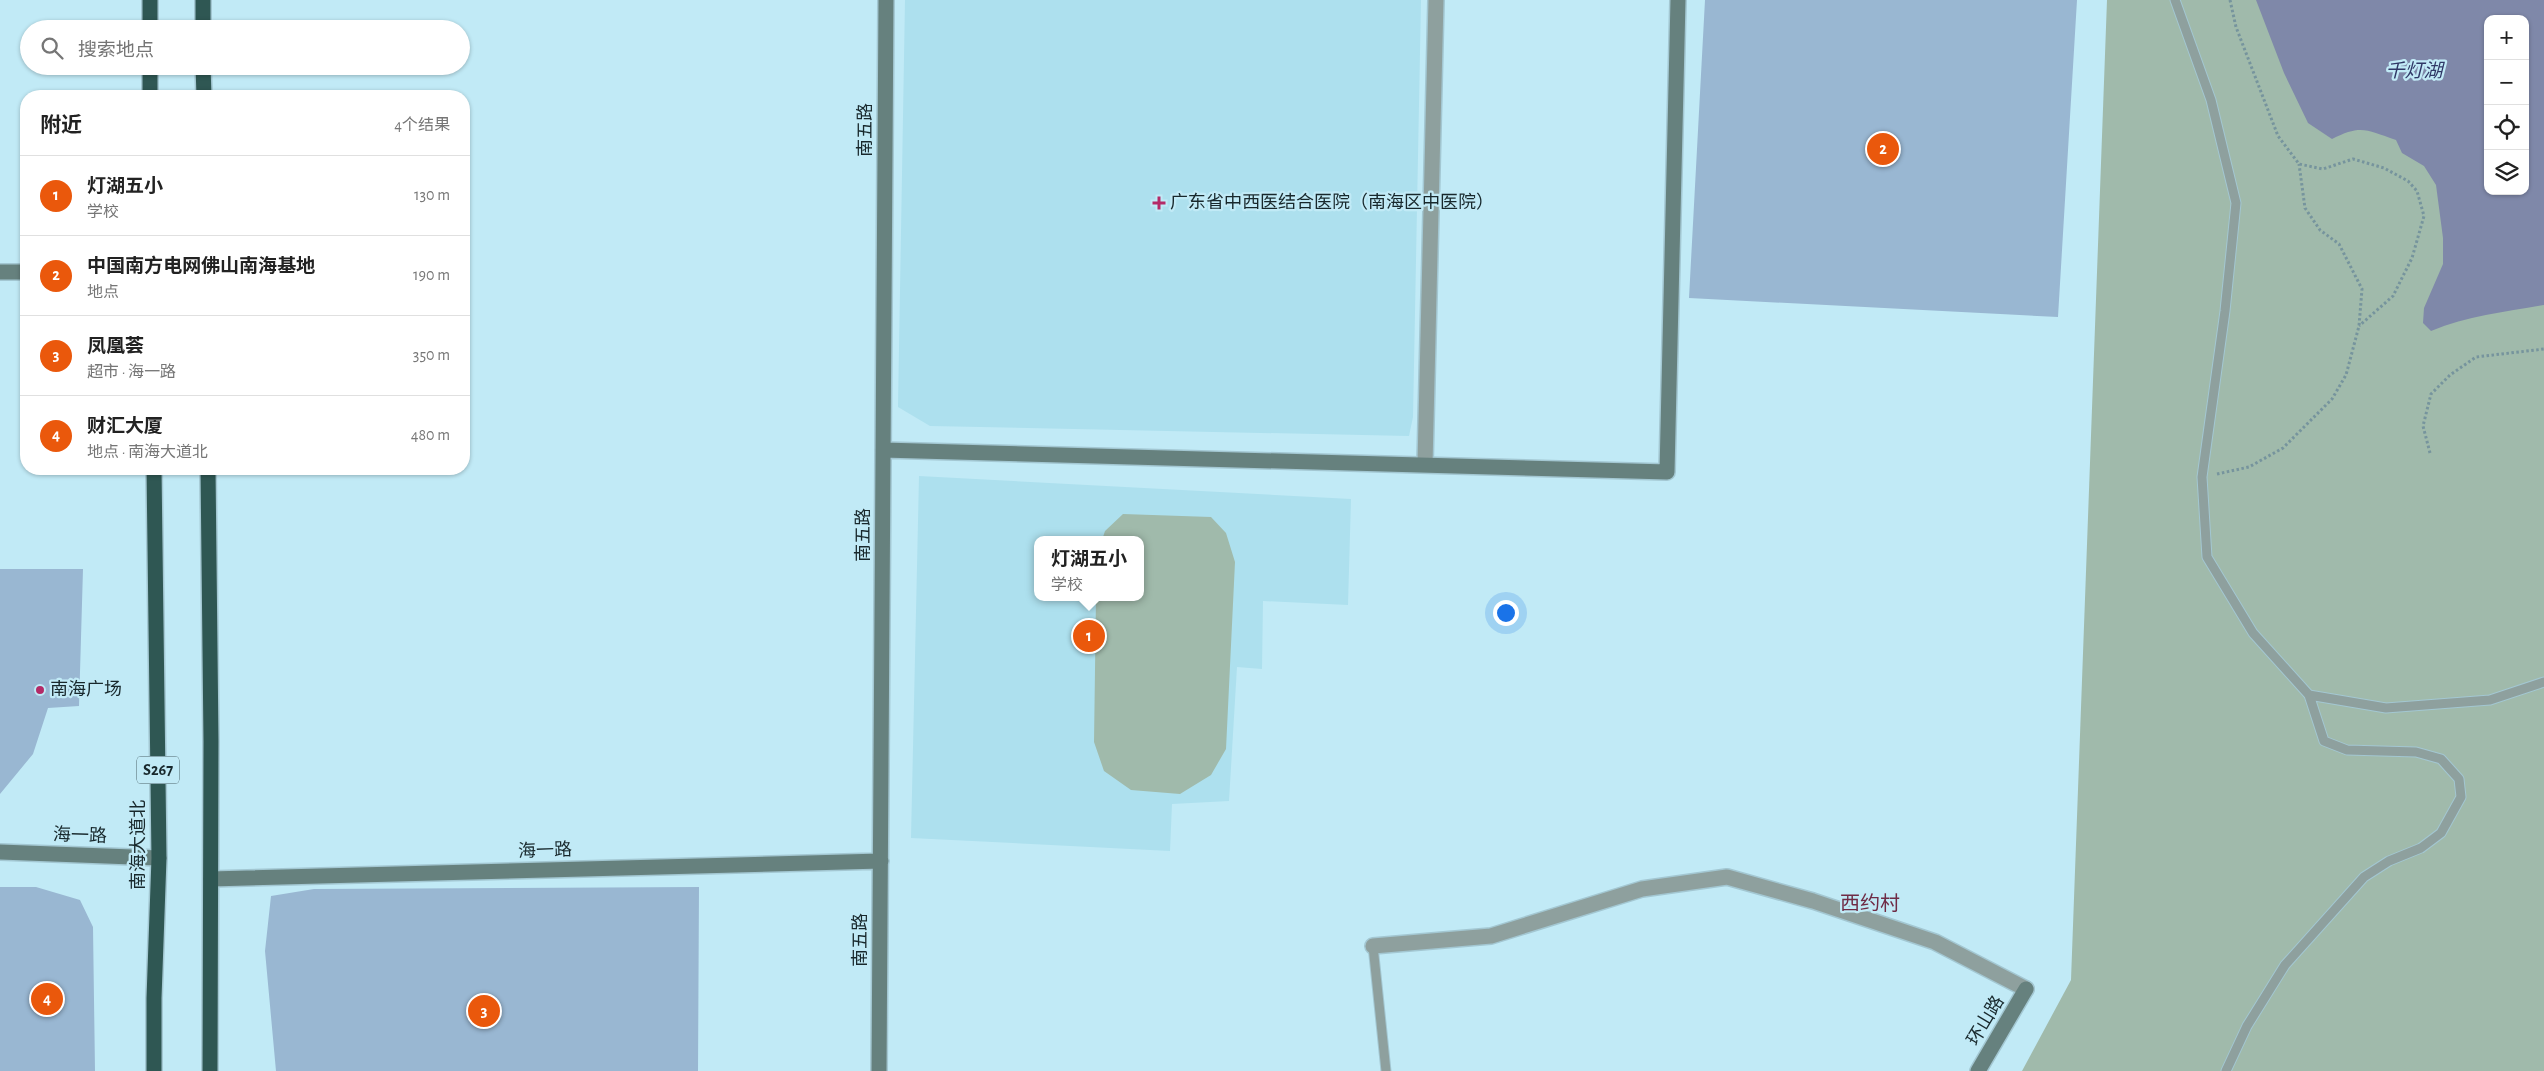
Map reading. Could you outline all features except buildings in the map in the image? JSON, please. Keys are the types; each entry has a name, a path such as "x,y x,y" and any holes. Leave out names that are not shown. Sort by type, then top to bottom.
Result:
{"highway":[{"path":"150,0 150,20"},
{"path":"203,0 203,20"},
{"path":"150,75 150,90"},
{"path":"204,75 204,90"},
{"name":"南海大道北","path":"154,475 159,858 154,998 154,1071"},
{"path":"208,475 211,878 210,1071"}],"street":[{"name":"南五路","path":"879,1071 886,0"},
{"path":"1425,464 1436,0"},
{"path":"883,450 1666,472 1678,0"},
{"path":"0,272 20,272"},
{"name":"海一路","path":"0,852 159,858"},
{"name":"海一路","path":"211,878 881,861"},
{"name":"环山路","path":"1373,946 1491,936 1642,889 1726,877 1813,901 1935,942 2026,989 1978,1071"}],"lane":[{"path":"2174,0 2211,100 2236,203 2225,311 2202,477 2207,557 2253,633 2309,694 2324,741 2347,750 2416,752 2441,759 2459,780 2461,797 2441,833 2421,848 2389,861 2364,877 2285,964 2247,1026 2226,1071"},
{"path":"2309,694 2386,708 2490,700 2544,682"},
{"path":"1373,946 1386,1071"}],"path":[{"path":"2202,477 2249,467 2283,448 2332,400 2346,374 2358,326 2362,290 2339,244 2320,230 2305,208 2299,164 2278,136 2236,27 2230,0"},
{"path":"2299,164 2323,169 2353,159 2384,168 2408,181 2417,191 2424,216 2412,258 2393,296 2358,326"},
{"path":"2430,453 2423,426 2431,394 2450,375 2476,357 2544,348"}],"shaded area":[{"name":"广东省中西医结合医院（南海区中医院）","path":"905,0 1421,0 1413,417 1409,436 930,426 898,407"},
{"path":"919,476 1351,499 1348,605 1263,601 1262,669 1237,667 1229,801 1172,804 1170,851 911,838"}],"green space":[{"path":"2107,0 2544,0 2544,1071 2022,1071 2071,980"},
{"path":"1123,514 1211,517 1226,533 1235,562 1226,749 1211,775 1180,794 1131,790 1104,771 1094,742 1096,601 1144,601 1144,536 1103,536 1105,531"}],"water":[{"name":"千灯湖","path":"2256,0 2544,0 2544,305 2473,318 2431,331 2423,323 2424,308 2443,264 2443,238 2436,185 2424,166 2402,153 2396,140 2364,130 2350,131 2332,139 2308,123 2284,73"}],"place":[{"name":"中国南方电网佛山南海基地","path":"1883,149"},
{"name":"广东省中西医结合医院（南海区中医院）","path":"1159,203"},
{"name":"灯湖五小","path":"1089,636"},
{"name":"南海广场","path":"40,690"},
{"name":"财汇大厦","path":"47,999"},
{"name":"凤凰荟","path":"484,1011"}],"district":[{"name":"西约村","path":"1870,904"}]}
